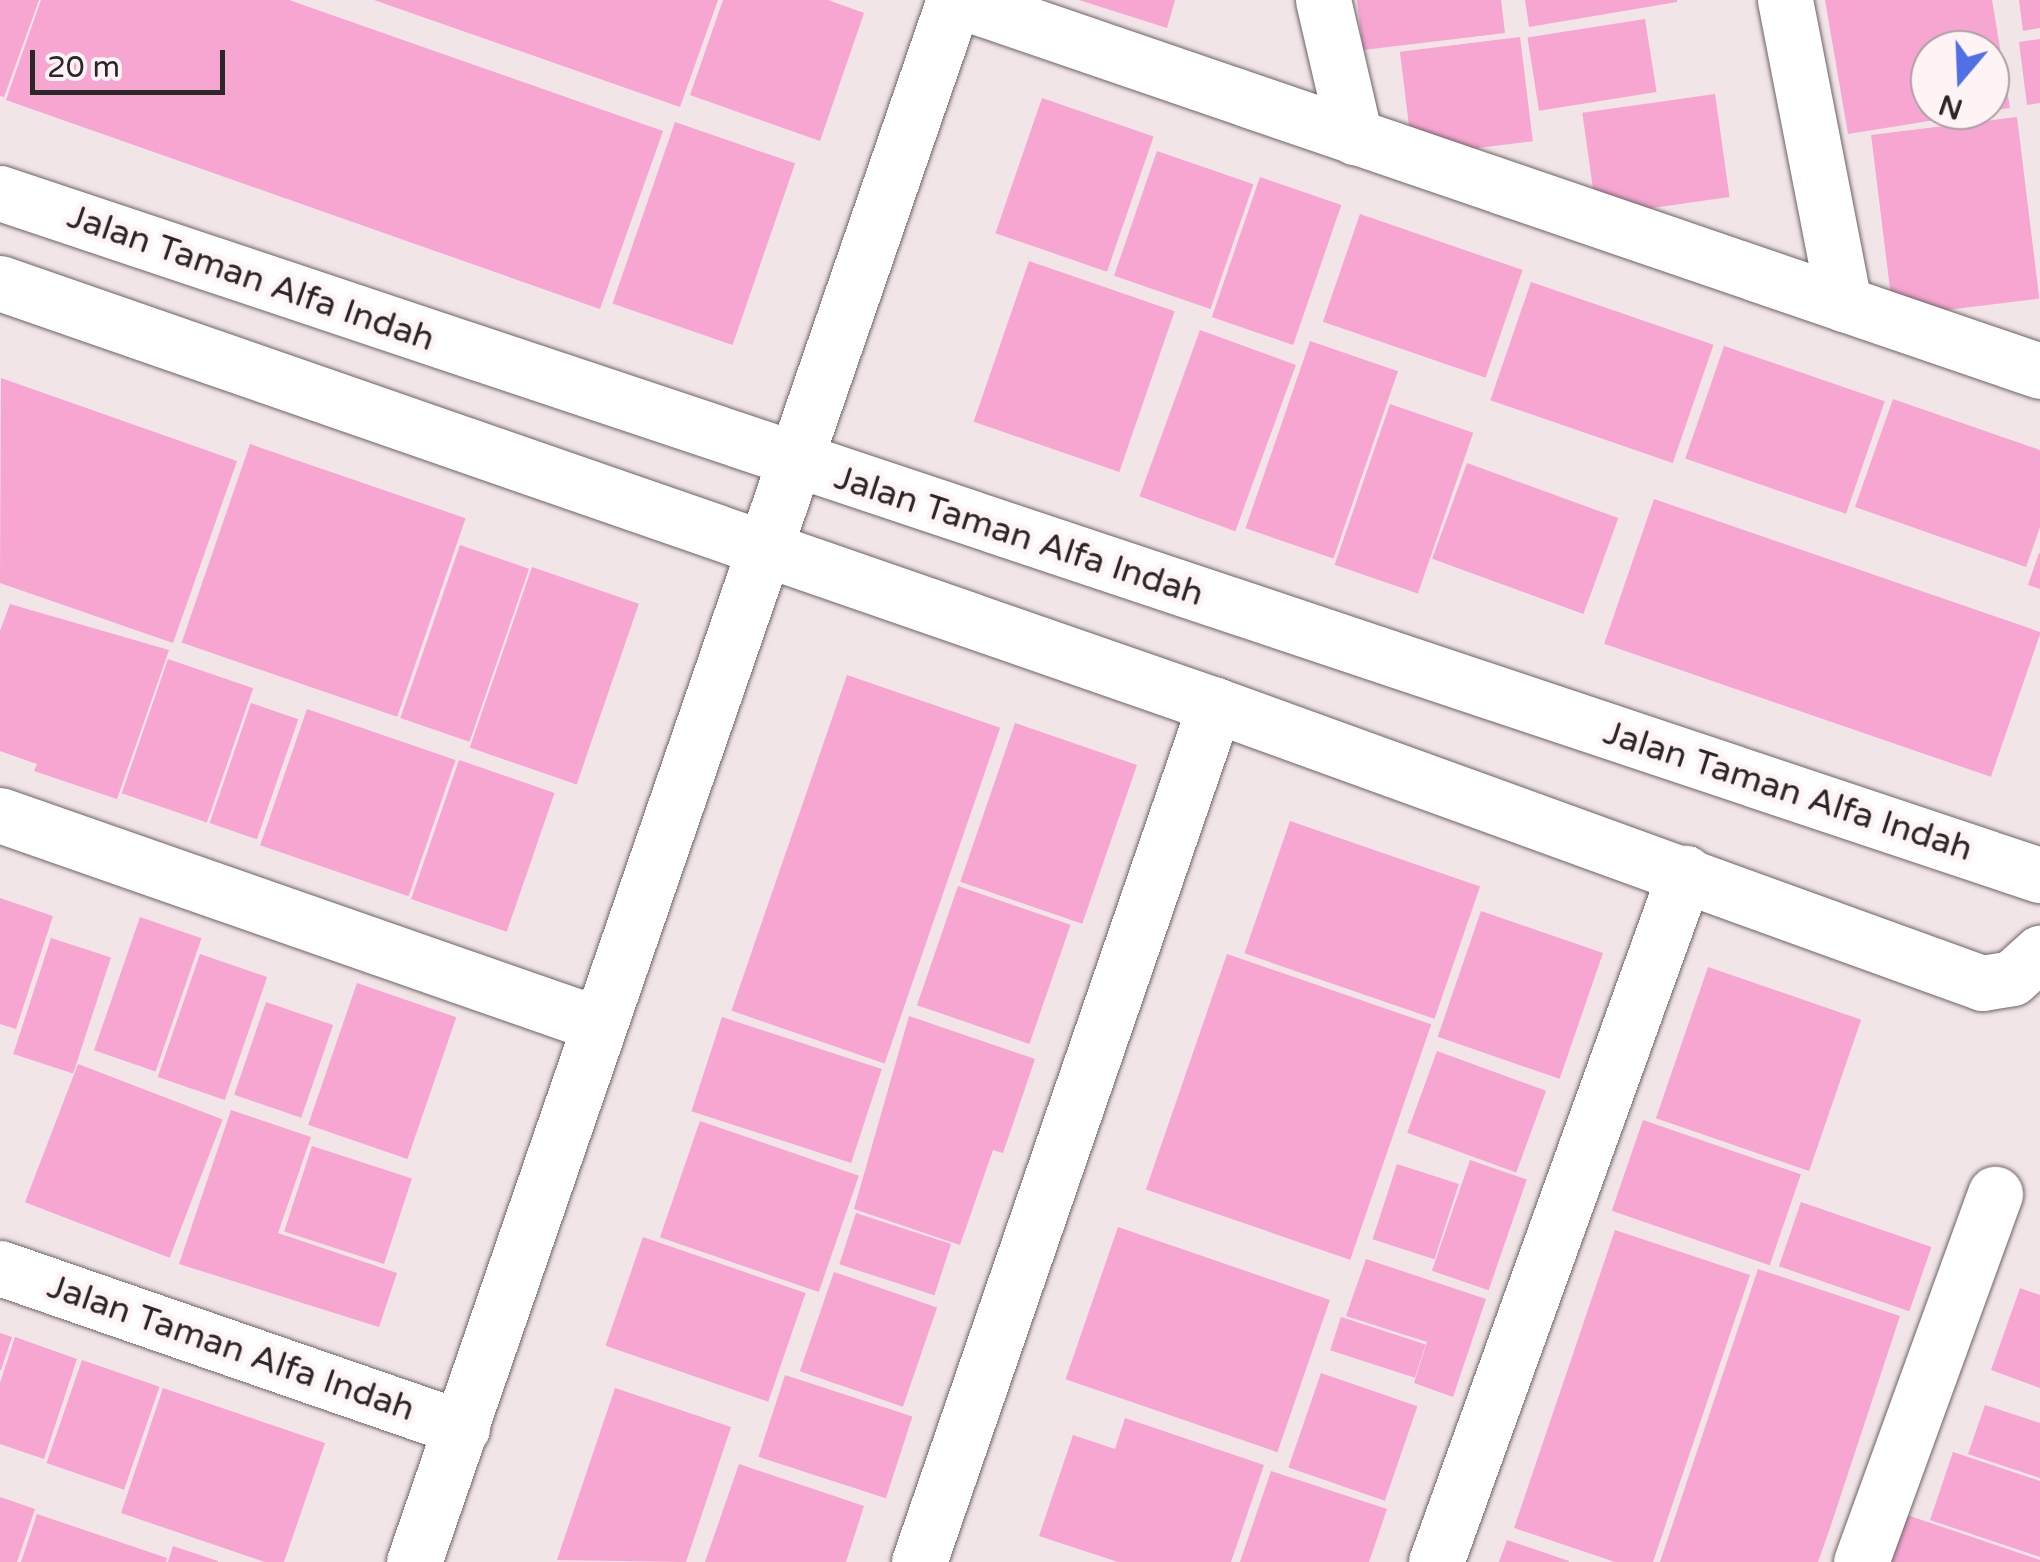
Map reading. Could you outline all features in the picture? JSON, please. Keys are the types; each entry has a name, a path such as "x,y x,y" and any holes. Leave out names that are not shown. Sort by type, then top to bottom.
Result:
{"street":[{"path":"955,0 2040,371"},
{"name":"Jalan Taman Alfa Indah","path":"414,1562 598,1024 769,560 791,460 955,0"},
{"path":"1323,0 1355,137"},
{"path":"1786,0 1844,304"},
{"name":"Jalan Taman Alfa Indah","path":"0,193 2040,875"},
{"path":"0,283 769,560 1215,705 1982,983 2021,968"},
{"path":"919,1562 1215,705"},
{"path":"0,815 598,1024"},
{"path":"1436,1562 1685,873"},
{"path":"1860,1562 1994,1194"},
{"name":"Jalan Taman Alfa Indah","path":"0,1268 462,1428"}],"building":[{"path":"0,0 39,0 4,97 0,96"},
{"path":"41,0 289,0 663,131 600,309 6,100"},
{"path":"374,0 718,0 680,107"},
{"path":"723,0 828,0 864,13 820,141 690,95"},
{"path":"1079,0 1175,0 1167,28"},
{"path":"1357,0 1501,0 1505,33 1363,50"},
{"path":"1525,0 1677,0 1677,2 1529,27"},
{"path":"1825,0 1992,0 1997,30 1910,30 1910,124 1848,134"},
{"path":"2019,0 2040,0 2040,28 2023,31"},
{"path":"1645,19 1657,92 1539,111 1527,38"},
{"path":"1520,37 1533,141 1413,156 1400,52"},
{"path":"2040,39 2040,103 2027,105 2019,42"},
{"path":"1715,94 1729,197 1597,216 1582,113"},
{"path":"1042,98 1154,136 1107,272 995,233"},
{"path":"2017,117 2039,299 1893,317 1871,135 1911,130 2010,130 2010,118"},
{"path":"675,122 795,163 733,345 612,304"},
{"path":"1157,151 1253,184 1210,309 1114,276"},
{"path":"1260,177 1341,205 1293,345 1212,317"},
{"path":"1360,214 1523,270 1486,378 1323,322"},
{"path":"1029,261 1175,311 1119,472 974,422"},
{"path":"1531,282 1713,345 1673,463 1490,400"},
{"path":"1200,330 1296,365 1235,531 1139,496"},
{"path":"1310,341 1398,371 1333,558 1246,528"},
{"path":"1724,346 1885,401 1846,514 1685,459"},
{"path":"1,378 237,461 173,643 0,583"},
{"path":"1893,399 2040,450 2040,527 2026,567 1855,507"},
{"path":"1390,404 1473,433 1418,593 1335,565"},
{"path":"250,444 466,518 397,717 182,643"},
{"path":"1467,463 1618,518 1583,614 1432,559"},
{"path":"1654,499 2040,632 1991,777 1604,644"},
{"path":"460,545 529,569 469,742 400,718"},
{"path":"2040,553 2040,589 2028,585"},
{"path":"532,567 639,604 577,784 470,748"},
{"path":"10,604 169,650 117,799 34,771 37,764 0,751 0,631"},
{"path":"168,659 253,688 207,823 122,793"},
{"path":"847,675 1000,728 885,1063 731,1011"},
{"path":"251,703 298,719 257,839 210,823"},
{"path":"307,709 455,760 409,896 260,845"},
{"path":"1015,723 1137,765 1082,924 960,882"},
{"path":"459,760 554,793 507,932 411,899"},
{"path":"1290,821 1480,886 1434,1019 1244,953"},
{"path":"958,886 1071,925 1029,1044 917,1005"},
{"path":"0,898 53,916 16,1029 0,1024"},
{"path":"1481,911 1603,953 1560,1079 1438,1037"},
{"path":"140,917 201,938 156,1071 94,1050"},
{"path":"51,938 111,957 73,1073 13,1054"},
{"path":"200,954 267,977 225,1100 158,1077"},
{"path":"1227,954 1431,1024 1350,1260 1146,1189"},
{"path":"1708,967 1861,1020 1809,1171 1656,1118"},
{"path":"357,983 456,1017 407,1159 308,1125"},
{"path":"266,1002 333,1025 301,1118 234,1095"},
{"path":"909,1016 1035,1059 1003,1153 993,1150 960,1245 854,1209"},
{"path":"722,1017 882,1069 851,1163 691,1111"},
{"path":"1437,1051 1546,1091 1516,1172 1407,1133"},
{"path":"78,1064 223,1120 170,1258 25,1202"},
{"path":"231,1110 311,1137 278,1233 397,1273 379,1327 179,1264"},
{"path":"1643,1120 1801,1174 1770,1265 1612,1211"},
{"path":"700,1121 859,1176 819,1292 660,1237"},
{"path":"312,1146 412,1178 384,1264 284,1232"},
{"path":"1470,1160 1527,1180 1489,1290 1432,1271"},
{"path":"1397,1164 1459,1184 1434,1259 1373,1239"},
{"path":"1801,1202 1931,1247 1909,1311 1779,1266"},
{"path":"856,1213 951,1244 934,1295 839,1264"},
{"path":"1118,1227 1330,1300 1277,1452 1066,1379"},
{"path":"1615,1230 1750,1275 1653,1562 1615,1562 1514,1528"},
{"path":"643,1237 806,1293 768,1402 606,1346"},
{"path":"1366,1259 1486,1299 1453,1397 1414,1383 1427,1342 1346,1316"},
{"path":"1758,1269 1900,1316 1830,1528 1818,1562 1660,1562"},
{"path":"834,1272 937,1307 903,1407 800,1371"},
{"path":"2020,1288 2040,1295 2040,1388 1991,1370"},
{"path":"1341,1317 1426,1345 1415,1378 1330,1350"},
{"path":"0,1333 12,1337 1,1370 0,1370"},
{"path":"15,1337 77,1359 44,1459 0,1444 0,1383"},
{"path":"82,1360 160,1387 124,1490 47,1463"},
{"path":"1321,1373 1417,1406 1385,1501 1288,1468"},
{"path":"785,1375 912,1416 886,1498 758,1457"},
{"path":"163,1388 325,1443 284,1562 265,1562 121,1513"},
{"path":"615,1388 731,1427 686,1562 557,1560"},
{"path":"1985,1405 2040,1423 2040,1478 1968,1454"},
{"path":"1125,1418 1264,1465 1231,1562 1118,1562 1039,1536 1073,1435 1115,1449"},
{"path":"1953,1452 2040,1481 2040,1557 1930,1520"},
{"path":"739,1464 864,1506 846,1562 705,1562"},
{"path":"1271,1471 1387,1509 1369,1562 1240,1562"},
{"path":"0,1497 35,1509 17,1562 0,1562"},
{"path":"37,1514 167,1558 166,1562 21,1562"},
{"path":"1907,1515 2040,1560 2040,1562 1891,1562"},
{"path":"1507,1540 1569,1561 1569,1562 1499,1562"},
{"path":"173,1546 218,1561 218,1562 168,1562"}]}
